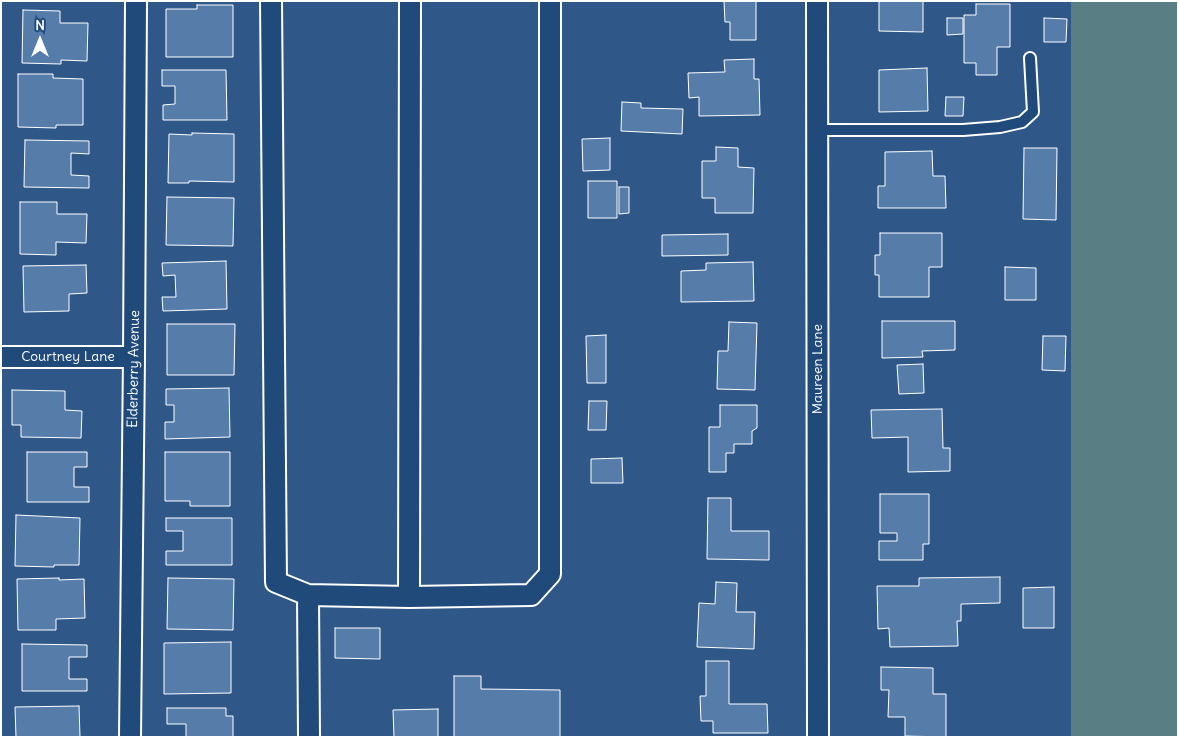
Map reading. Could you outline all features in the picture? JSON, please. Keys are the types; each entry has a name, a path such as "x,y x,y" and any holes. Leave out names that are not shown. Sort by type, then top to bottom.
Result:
{"street":[{"name":"Elderberry Avenue","path":"130,737 136,1"},
{"path":"271,1 276,582 308,596 409,597 531,595 550,574 550,1"},
{"path":"409,597 410,1"},
{"name":"Maureen Lane","path":"818,1 818,737"},
{"name":"Courtney Lane","path":"1,357 134,357"},
{"path":"308,596 309,737"}],"lane":[{"path":"818,130 963,130 1000,127 1022,122 1033,112 1030,58"}],"green space":[{"path":"1071,1 1178,1 1178,737 1071,737"}],"building":[{"path":"724,1 756,1 756,40 730,40 730,22 725,22"},
{"path":"879,1 923,1 923,32 879,31"},
{"path":"976,4 1010,4 1010,47 997,47 997,75 976,75 976,63 964,63 964,15 976,15"},
{"path":"197,5 233,5 233,57 166,57 166,9 197,9"},
{"path":"23,10 60,11 60,23 88,23 87,61 61,60 61,64 22,63"},
{"path":"947,18 963,18 963,34 947,35"},
{"path":"1044,18 1067,19 1066,42 1044,42"},
{"path":"754,59 754,79 759,79 760,115 699,116 699,97 689,98 688,73 725,72 724,60"},
{"path":"927,68 928,111 879,112 879,70"},
{"path":"162,70 226,70 227,120 163,120 163,105 175,104 175,86 162,86"},
{"path":"18,74 53,74 53,78 83,79 83,125 56,125 56,128 18,127"},
{"path":"946,97 964,97 963,116 945,116"},
{"path":"622,102 641,103 641,108 683,109 682,134 621,131"},
{"path":"192,133 234,134 234,182 189,181 189,183 168,183 169,134 192,135"},
{"path":"610,138 610,170 583,171 582,139"},
{"path":"25,140 89,141 89,154 71,153 71,175 89,176 89,188 24,187"},
{"path":"716,147 738,148 738,167 754,168 753,213 715,213 715,198 702,198 702,161 716,161"},
{"path":"1024,148 1057,148 1056,220 1023,219"},
{"path":"932,151 933,176 945,176 946,208 878,208 878,186 885,186 885,152"},
{"path":"588,181 617,181 617,218 588,218"},
{"path":"619,187 629,187 629,213 619,214"},
{"path":"167,197 234,198 233,246 166,245"},
{"path":"20,202 57,202 57,214 87,214 86,243 56,242 56,255 20,254"},
{"path":"880,233 942,233 942,267 929,267 929,297 879,297 879,275 875,275 875,255 880,255"},
{"path":"728,234 728,255 662,256 662,235"},
{"path":"226,261 227,309 163,311 162,297 176,297 175,275 163,276 162,263"},
{"path":"753,262 754,301 681,302 681,271 706,270 706,263"},
{"path":"86,265 87,293 69,294 69,311 24,312 23,266"},
{"path":"1005,267 1036,268 1036,300 1005,300"},
{"path":"882,321 955,321 955,350 922,351 923,357 882,358"},
{"path":"729,322 757,323 755,390 717,389 718,351 728,351"},
{"path":"167,324 235,324 234,375 167,375"},
{"path":"606,335 606,383 587,383 586,336"},
{"path":"1043,336 1066,336 1065,371 1042,370"},
{"path":"923,364 924,393 899,394 897,365"},
{"path":"229,388 230,437 165,439 165,422 174,422 174,405 166,405 166,389"},
{"path":"12,390 65,391 65,410 82,411 81,438 21,437 21,425 12,425"},
{"path":"589,401 607,401 606,430 588,430"},
{"path":"720,405 757,405 757,428 752,431 752,444 734,444 734,453 726,453 726,472 709,472 709,427 720,427"},
{"path":"942,409 943,448 950,448 950,471 908,472 908,437 872,438 871,410"},
{"path":"27,452 87,452 87,467 74,467 74,487 89,487 89,502 27,502"},
{"path":"165,452 230,452 230,506 190,506 190,501 165,501"},
{"path":"622,458 623,483 591,483 591,459"},
{"path":"880,494 929,494 929,544 923,544 923,560 879,560 879,541 897,541 897,533 880,533"},
{"path":"708,498 731,498 731,531 769,531 769,560 707,559"},
{"path":"16,515 80,518 79,565 54,565 54,567 15,566"},
{"path":"166,518 232,518 232,565 166,565 166,551 183,551 183,531 166,531"},
{"path":"1000,577 1000,603 961,604 961,621 957,621 958,646 890,647 889,628 878,629 877,586 919,586 919,578"},
{"path":"59,578 59,580 84,579 85,618 56,619 56,630 18,630 17,579"},
{"path":"168,578 234,579 233,630 167,629"},
{"path":"716,582 737,583 736,612 755,612 754,649 697,647 699,603 715,604"},
{"path":"1054,587 1054,628 1023,628 1023,588"},
{"path":"335,628 380,628 380,659 335,658"},
{"path":"231,642 231,693 164,694 164,643"},
{"path":"22,644 87,645 87,657 69,657 69,679 87,679 87,691 22,691"},
{"path":"706,661 729,661 729,704 767,704 768,733 713,733 713,721 701,721 700,696 706,696"},
{"path":"881,667 933,668 933,694 946,694 946,737 905,736 905,717 888,717 889,690 881,690"},
{"path":"454,676 481,676 481,689 560,690 560,737 454,737"},
{"path":"79,706 80,737 16,737 15,707"},
{"path":"167,708 226,708 226,716 233,716 233,737 186,737 186,724 167,724"},
{"path":"438,709 438,737 394,737 393,710"}]}
